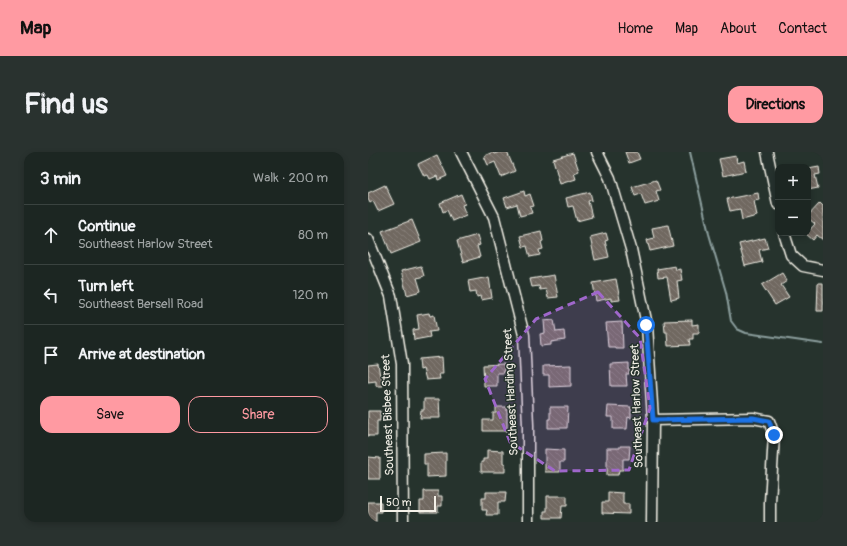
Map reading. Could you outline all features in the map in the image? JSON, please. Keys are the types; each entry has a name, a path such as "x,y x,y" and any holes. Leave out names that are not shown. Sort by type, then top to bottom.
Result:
{"street":[{"name":"Southeast Harding Street","path":"461,152 494,217 524,335 528,425 528,522"},
{"name":"Southeast Harlow Street","path":"597,152 610,178 631,249 646,325 653,420 652,522"},
{"path":"767,152 777,200"},
{"path":"785,236 791,255 799,263 803,266 823,270"},
{"name":"Southeast Bisbee Street","path":"369,242 391,296 402,364 404,522"},
{"path":"653,420 753,418 769,421 774,435 770,522"}],"highlighted area":[{"path":"598,292 640,338 650,408 629,470 555,471 510,442 485,379 536,319"}],"building":[{"path":"493,152 494,154 507,152 515,171 501,177 495,162 488,165 484,156"},
{"path":"625,152 637,152 640,159 629,163"},
{"path":"573,153 579,171 574,173 576,179 560,184 553,159"},
{"path":"437,155 447,176 438,180 437,176 430,179 428,175 424,176 418,164"},
{"path":"736,156 737,163 744,161 746,171 723,176 719,159"},
{"path":"819,167 820,174 815,175 818,188 811,189 811,168"},
{"path":"656,180 660,190 656,191 659,201 645,205 641,194 635,196 632,187"},
{"path":"385,185 394,204 378,211 373,201 370,203 368,193"},
{"path":"524,191 525,196 530,194 534,206 530,207 532,213 520,216 517,204 507,207 504,198"},
{"path":"590,192 592,200 588,201 592,217 577,221 573,206 568,207 566,198"},
{"path":"758,193 759,200 754,201 757,216 742,220 740,209 730,211 727,199"},
{"path":"461,194 465,204 462,205 466,215 452,221 447,210 443,212 440,203"},
{"path":"820,203 823,206 823,240 817,235 813,240 808,236 811,236 811,228 815,224 811,221 811,213"},
{"path":"412,220 421,242 391,254 382,231"},
{"path":"668,225 673,246 650,251 647,240 654,238 652,228"},
{"path":"541,231 543,241 541,242 543,249 539,250 540,255 530,257 527,246 523,247 520,236"},
{"path":"606,233 608,240 605,241 609,257 595,260 590,237"},
{"path":"477,235 480,245 477,246 480,257 463,262 457,241"},
{"path":"765,238 768,248 759,250 762,262 745,266 739,244"},
{"path":"421,266 424,276 417,278 421,291 407,295 401,271"},
{"path":"675,266 676,270 680,269 682,280 677,281 679,298 671,300 667,277 658,278 657,269"},
{"path":"782,273 787,281 781,285 789,297 775,305 762,285"},
{"path":"554,275 558,297 548,298 546,289 540,290 539,286 532,287 530,279"},
{"path":"489,277 492,298 481,300 480,296 477,297 476,291 470,292 468,281"},
{"path":"616,279 620,300 611,301 611,298 596,301 593,283"},
{"path":"818,283 823,283 823,311 817,311"},
{"path":"429,313 430,316 434,315 437,331 429,332 430,337 414,340 413,330 419,329 417,315"},
{"path":"554,320 556,332 564,331 565,340 551,342 551,345 541,346 540,334 545,333 544,321"},
{"path":"692,320 692,325 699,324 699,333 693,333 693,339 689,339 690,345 668,346 667,332 665,332 664,321"},
{"path":"622,322 623,348 608,347 606,323"},
{"path":"442,357 443,374 439,374 440,379 426,380 423,369 420,370 419,359"},
{"path":"629,363 629,374 626,374 627,386 611,386 610,364"},
{"path":"378,364 380,376 382,376 383,386 376,386 376,381 368,382 368,365"},
{"path":"504,364 504,373 497,373 497,386 484,386 483,365"},
{"path":"571,365 571,386 549,387 549,375 543,375 543,366"},
{"path":"424,399 439,399 440,418 420,418 421,410 424,410"},
{"path":"608,406 631,407 631,418 628,417 627,429 613,429 613,417 607,417"},
{"path":"496,407 507,407 507,431 483,431 483,420 493,420 493,413 496,413"},
{"path":"550,407 568,407 567,428 548,428"},
{"path":"368,411 380,411 380,421 377,421 377,436 368,436"},
{"path":"620,446 630,446 629,459 623,459 623,470 619,470 618,475 607,475 607,448 620,448"},
{"path":"545,449 564,450 564,462 560,462 560,472 545,472"},
{"path":"487,450 503,451 505,472 481,472 481,462 483,462 483,459 487,459"},
{"path":"446,453 446,476 427,477 427,464 424,464 424,454"},
{"path":"368,457 380,458 380,479 368,479"},
{"path":"424,491 438,491 438,496 442,496 442,506 438,506 438,512 420,512 420,501 424,501"},
{"path":"486,492 506,492 505,502 498,502 498,515 486,515 487,510 482,510 482,498 486,498"},
{"path":"608,492 623,493 623,504 629,504 629,514 602,513 602,502 608,502"},
{"path":"547,496 567,496 567,506 562,506 561,518 544,518 544,511 547,511"},
{"path":"368,502 381,502 381,512 376,512 376,522 368,522"}],"waterway":[{"path":"690,152 709,234 726,292 731,321 737,329 746,333 823,344"}],"route":[{"path":"646,325 653,420 753,418 769,421 774,435"}]}
